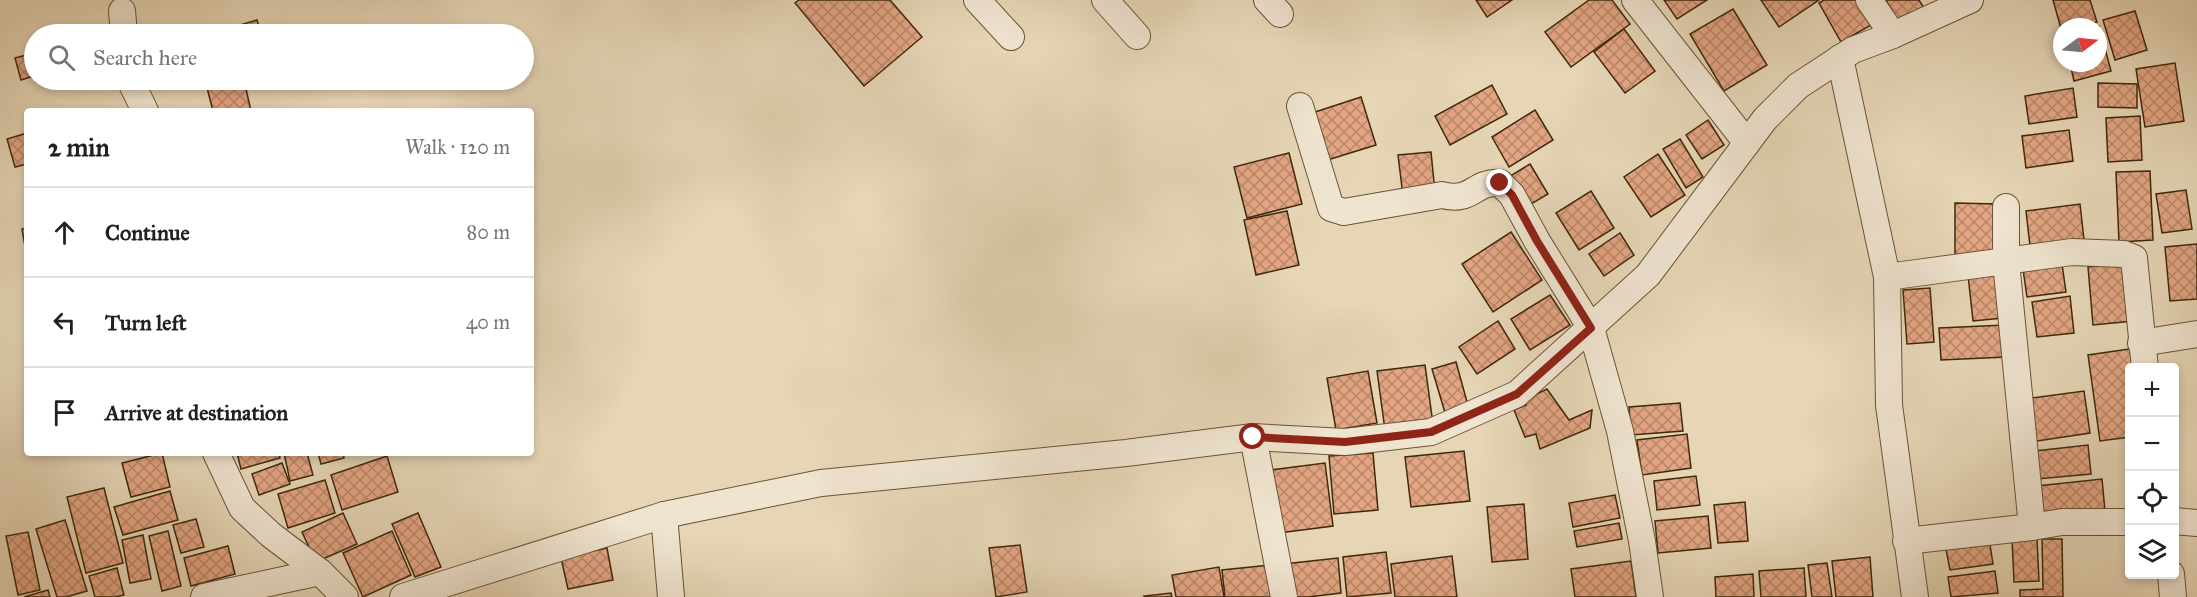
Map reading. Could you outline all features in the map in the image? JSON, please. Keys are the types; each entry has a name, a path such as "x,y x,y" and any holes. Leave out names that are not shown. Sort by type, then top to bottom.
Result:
{"street":[{"path":"977,0 1011,37"},
{"path":"1105,0 1137,36"},
{"path":"1635,0 1747,143"},
{"path":"1869,0 1893,35"},
{"path":"403,597 664,515 821,483 1126,453 1253,437 1345,442 1431,432 1517,394 1648,275 1765,119 1798,86 1840,57 1970,0"},
{"path":"1840,57 1887,277 1889,405 1915,597"},
{"path":"135,90 144,108"},
{"path":"1300,106 1330,208 1344,212 1442,195 1456,198 1467,195 1488,182 1500,183 1512,195 1537,241 1591,328 1620,431 1642,541 1650,597"},
{"path":"2006,207 2006,262 2032,527"},
{"path":"1887,277 2072,252 2124,254 2134,258 2143,355 2197,334"},
{"path":"1253,437 1284,597"},
{"path":"217,456 242,508 271,535 320,572 345,597"},
{"path":"664,515 671,597"},
{"path":"2179,521 2197,523"},
{"path":"1906,541 2061,522 2125,522"},
{"path":"204,597 320,572"},
{"path":"2171,579 2173,597"}],"building":[{"path":"799,0 890,0 922,37 864,86 795,3"},
{"path":"1476,0 1512,0 1487,17"},
{"path":"1589,0 1612,0 1630,24 1571,67 1545,32"},
{"path":"1664,0 1707,0 1677,19"},
{"path":"1761,0 1819,0 1779,27"},
{"path":"1824,0 1860,0 1873,24 1841,42 1819,3"},
{"path":"1886,0 1919,0 1927,13 1901,27"},
{"path":"2053,0 2090,0 2096,18 2058,18"},
{"path":"1733,9 1767,65 1724,91 1690,34"},
{"path":"2135,11 2147,50 2115,60 2107,33 2107,19"},
{"path":"257,20 258,24 244,24"},
{"path":"1624,29 1655,71 1625,93 1594,52"},
{"path":"24,56 24,79 21,80 15,58"},
{"path":"2107,56 2111,71 2074,81 2072,72 2107,72"},
{"path":"2175,63 2184,121 2145,127 2136,69"},
{"path":"2098,83 2137,84 2137,108 2098,107"},
{"path":"1492,85 1507,114 1450,145 1435,116"},
{"path":"2073,88 2077,117 2029,124 2025,96"},
{"path":"208,90 246,90 250,108 212,108"},
{"path":"1361,97 1376,145 1321,162 1306,115"},
{"path":"1535,110 1553,140 1509,167 1492,137"},
{"path":"2140,116 2142,160 2108,162 2106,118"},
{"path":"1708,120 1724,145 1702,159 1686,135"},
{"path":"2069,130 2073,161 2026,168 2022,136"},
{"path":"24,134 24,165 15,167 7,139"},
{"path":"1680,139 1703,177 1686,188 1663,149"},
{"path":"1431,152 1435,192 1403,196 1398,155"},
{"path":"1289,153 1302,204 1247,218 1234,167"},
{"path":"1658,154 1685,195 1651,217 1624,177"},
{"path":"1530,164 1548,194 1521,210 1504,180"},
{"path":"2150,171 2153,240 2119,242 2116,172"},
{"path":"2186,190 2192,229 2162,233 2156,194"},
{"path":"1591,191 1614,228 1579,250 1556,213"},
{"path":"1955,203 1997,204 1996,256 1955,255"},
{"path":"2080,204 2084,240 2030,246 2026,211"},
{"path":"1287,211 1299,265 1256,275 1244,220"},
{"path":"1511,232 1542,280 1493,312 1462,264"},
{"path":"1620,233 1634,255 1604,276 1589,254"},
{"path":"2197,244 2197,299 2170,301 2165,247"},
{"path":"2061,257 2066,292 2027,297 2022,262"},
{"path":"2127,263 2133,321 2093,325 2088,267"},
{"path":"1998,272 2003,318 1973,321 1968,275"},
{"path":"1930,288 1934,342 1907,344 1903,290"},
{"path":"1550,295 1570,325 1530,350 1511,319"},
{"path":"2070,296 2074,333 2037,337 2032,302"},
{"path":"1498,321 1515,349 1477,374 1459,347"},
{"path":"2005,325 2007,357 1941,360 1939,328"},
{"path":"2136,348 2138,363 2125,363 2125,438 2100,441 2088,355"},
{"path":"1456,362 1469,409 1446,416 1432,369"},
{"path":"1425,365 1433,424 1385,430 1377,371"},
{"path":"1368,371 1377,423 1336,430 1327,378"},
{"path":"1547,389 1569,420 1592,410 1590,428 1540,449 1536,434 1525,437 1514,410 1526,405 1524,400"},
{"path":"2084,391 2090,433 2031,442 2025,399"},
{"path":"1680,403 1683,431 1631,435 1629,407"},
{"path":"1687,434 1691,468 1642,475 1637,440"},
{"path":"2088,445 2091,474 2037,479 2035,451"},
{"path":"1464,451 1470,501 1411,507 1405,457"},
{"path":"1373,453 1378,510 1334,514 1329,456"},
{"path":"150,456 163,456 170,487 131,497 122,463"},
{"path":"238,456 280,456 280,458 241,469"},
{"path":"285,456 308,456 313,475 290,481"},
{"path":"319,456 344,456 344,458 321,464"},
{"path":"387,456 398,492 342,510 331,475"},
{"path":"282,463 290,484 259,495 252,474"},
{"path":"1325,463 1333,526 1279,533 1271,470"},
{"path":"1696,476 1700,505 1657,510 1654,481"},
{"path":"2102,479 2105,511 2041,517 2037,486"},
{"path":"325,480 335,513 288,528 278,494"},
{"path":"104,488 123,563 86,573 67,497"},
{"path":"170,491 178,520 123,535 114,507"},
{"path":"1615,495 1620,518 1573,527 1569,503"},
{"path":"1745,502 1748,541 1718,543 1714,505"},
{"path":"1524,504 1528,559 1492,562 1487,507"},
{"path":"343,513 357,544 316,562 302,532"},
{"path":"418,513 441,567 415,577 392,524"},
{"path":"1708,516 1711,548 1658,553 1655,521"},
{"path":"196,519 204,547 181,553 173,525"},
{"path":"65,520 87,591 57,597 36,529"},
{"path":"1619,523 1622,539 1577,547 1574,531"},
{"path":"168,531 181,586 162,591 149,536"},
{"path":"392,531 411,575 363,597 343,553"},
{"path":"28,532 40,590 18,595 6,536"},
{"path":"143,535 151,579 130,583 122,540"},
{"path":"1989,538 1993,564 1950,570 1945,544"},
{"path":"2037,538 2039,581 2014,582 2012,539"},
{"path":"2042,539 2062,539 2063,597 2020,597 2020,590 2043,589"},
{"path":"1020,545 1027,592 996,597 989,548"},
{"path":"228,546 235,574 191,586 184,558"},
{"path":"607,548 613,580 568,589 561,558"},
{"path":"1386,552 1391,593 1347,597 1343,557"},
{"path":"1452,556 1457,597 1395,597 1391,564"},
{"path":"1870,557 1873,597 1836,597 1832,561"},
{"path":"1338,558 1341,593 1287,597 1284,564"},
{"path":"1631,561 1636,597 1575,597 1571,569"},
{"path":"1827,563 1832,597 1812,597 1808,565"},
{"path":"1270,565 1274,597 1225,597 1222,570"},
{"path":"1219,567 1224,597 1176,597 1172,575"},
{"path":"117,568 124,595 95,597 89,576"},
{"path":"1804,568 1806,597 1761,597 1759,571"},
{"path":"1995,571 1998,593 1951,597 1948,577"},
{"path":"1753,574 1754,597 1716,597 1715,577"},
{"path":"48,590 50,597 24,597"},
{"path":"1171,593 1172,597 1144,596"}],"route":[{"path":"1253,437 1345,442 1431,432 1517,394 1591,328 1537,241 1512,195 1500,183"}]}
